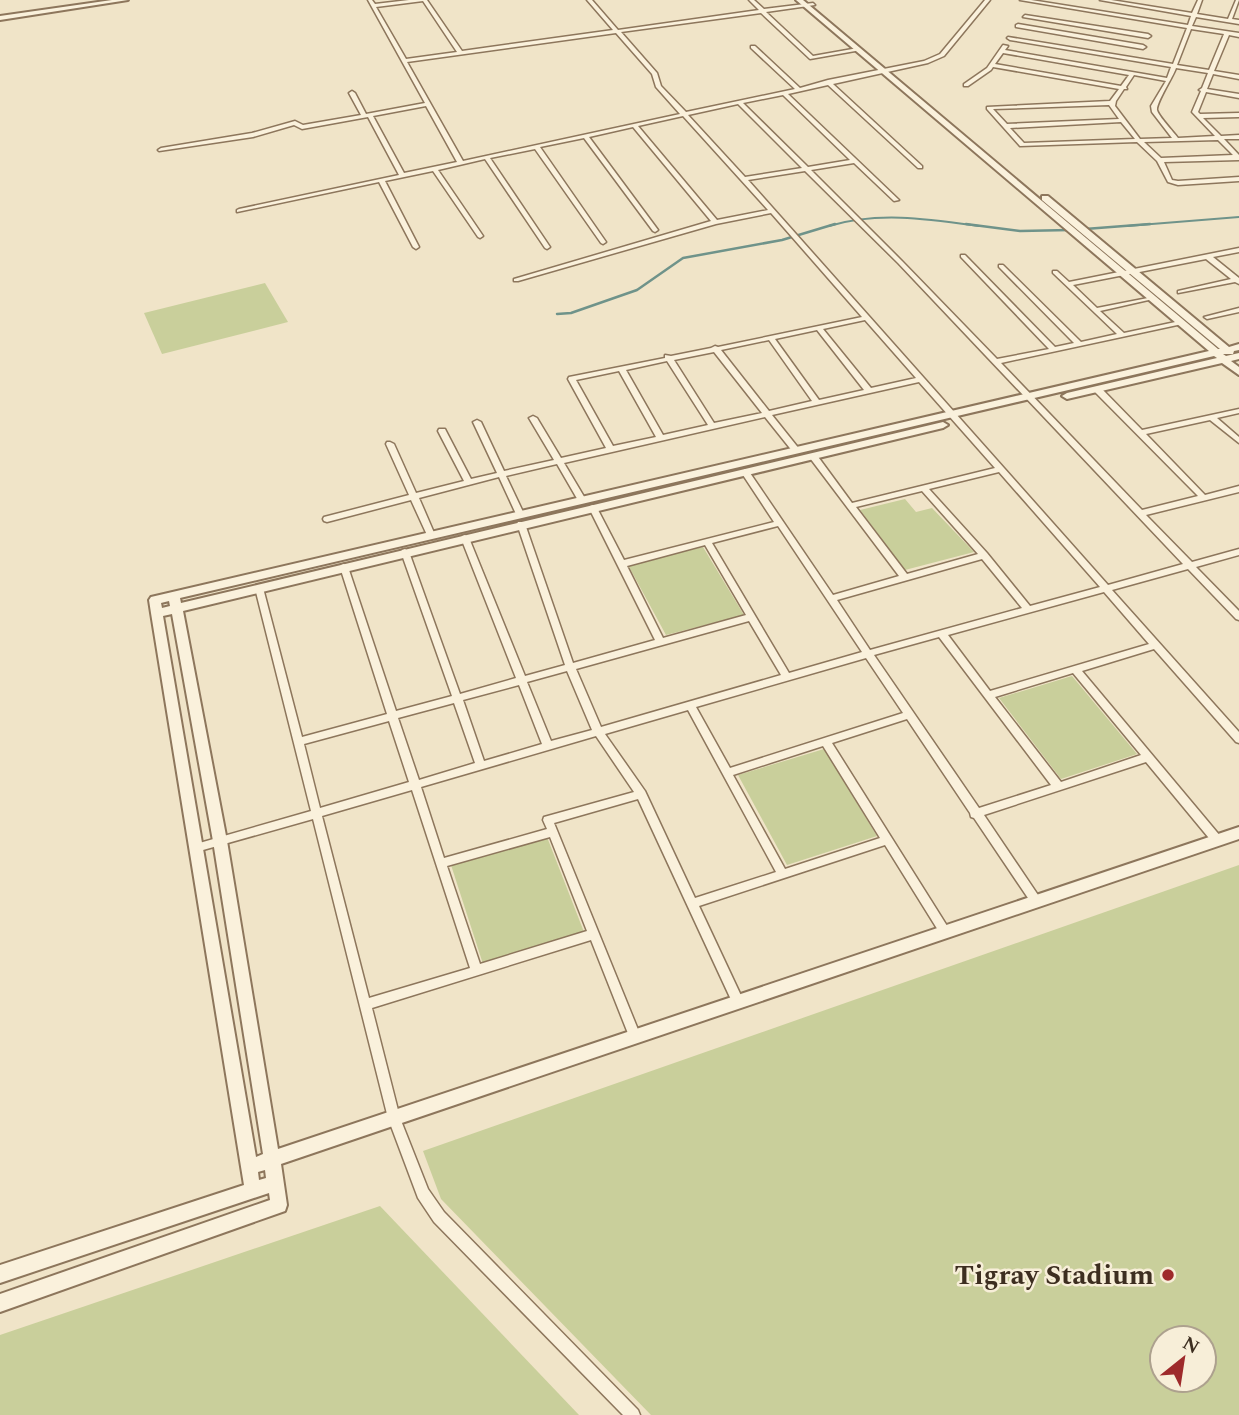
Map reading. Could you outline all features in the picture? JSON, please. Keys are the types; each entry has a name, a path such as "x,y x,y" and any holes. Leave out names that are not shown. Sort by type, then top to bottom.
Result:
{"street":[{"path":"0,15 98,0"},
{"path":"0,15 125,0"},
{"path":"460,53 423,0 371,3 461,163"},
{"path":"589,0 655,74 658,86 805,247 1239,739"},
{"path":"751,0 812,58 858,50"},
{"path":"239,211 926,62 942,55 988,0"},
{"path":"1022,0 1239,36"},
{"path":"1102,0 1239,22"},
{"path":"1157,9 1161,0"},
{"path":"1176,139 1153,109 1169,80 1200,0"},
{"path":"1229,21 1237,9 1238,0"},
{"path":"404,61 763,11 806,2"},
{"path":"806,2 1232,354 1239,372"},
{"path":"806,2 858,50 887,70 1180,323 1232,354"},
{"path":"966,85 992,65 1034,2"},
{"path":"1025,16 1148,36"},
{"path":"1137,60 1155,22"},
{"path":"1018,26 1143,47"},
{"path":"1227,34 1195,112 1238,157"},
{"path":"1010,38 1239,77"},
{"path":"753,47 798,89"},
{"path":"1074,64 1082,50"},
{"path":"1002,51 1169,80"},
{"path":"992,65 1125,88"},
{"path":"1132,74 1125,88 1112,103 989,108 1022,145 1239,137"},
{"path":"828,82 920,167"},
{"path":"1202,90 1239,96"},
{"path":"783,92 896,200"},
{"path":"352,93 402,176"},
{"path":"739,102 1142,513 1239,617"},
{"path":"1112,103 1139,141 1160,160 1170,181 1174,183 1239,179"},
{"path":"161,150 253,135 295,122 302,127 429,104"},
{"path":"1198,116 1239,115"},
{"path":"1006,126 1123,120"},
{"path":"635,124 715,222"},
{"path":"585,135 655,230"},
{"path":"536,146 603,242"},
{"path":"486,157 547,247"},
{"path":"1160,160 1238,157"},
{"path":"744,179 853,161"},
{"path":"435,168 480,236"},
{"path":"380,180 416,247"},
{"path":"516,280 715,222 772,211"},
{"path":"1068,284 1239,250"},
{"path":"963,256 1053,349"},
{"path":"1206,256 1238,281"},
{"path":"1001,266 1079,344"},
{"path":"1055,272 1122,335"},
{"path":"1180,292 1238,281"},
{"path":"1095,310 1151,298"},
{"path":"1207,317 1239,310"},
{"path":"611,449 572,379 668,357 867,318"},
{"path":"995,362 1180,323"},
{"path":"818,327 869,391"},
{"path":"769,337 817,403"},
{"path":"715,348 796,450"},
{"path":"1032,400 1098,390 1232,354"},
{"path":"253,1190 155,600 175,602 260,588 465,538 582,500 1232,354"},
{"path":"668,357 712,426"},
{"path":"621,368 662,438"},
{"path":"327,519 502,474 921,379"},
{"path":"1098,390 1204,498"},
{"path":"1140,433 1239,411"},
{"path":"1211,417 1239,442"},
{"path":"533,418 582,500"},
{"path":"175,602 431,535 593,508 813,456 955,418"},
{"path":"477,422 520,519 570,667 598,732 641,794 738,1002"},
{"path":"442,431 469,483"},
{"path":"390,444 431,535"},
{"path":"813,456 904,577"},
{"path":"850,506 1001,469"},
{"path":"745,472 1036,901"},
{"path":"925,489 984,555 1028,610"},
{"path":"1142,513 1239,489"},
{"path":"593,508 660,640"},
{"path":"621,564 780,523"},
{"path":"465,538 548,746"},
{"path":"707,542 787,677"},
{"path":"405,552 481,765"},
{"path":"196,848 867,654 1239,552"},
{"path":"831,599 984,555"},
{"path":"344,567 476,970"},
{"path":"260,588 394,1118 423,1194 439,1217 633,1415"},
{"path":"0,1303 279,1205 220,841 175,602"},
{"path":"298,742 751,617"},
{"path":"941,633 1059,786"},
{"path":"988,695 1156,645"},
{"path":"1075,668 1217,840"},
{"path":"690,705 782,873"},
{"path":"727,773 909,715"},
{"path":"825,741 945,932"},
{"path":"975,814 1148,757"},
{"path":"635,1037 548,820 641,794"},
{"path":"441,863 553,832"},
{"path":"249,1167 1239,833"},
{"path":"691,904 888,839"},
{"path":"365,1005 594,934"},
{"path":"0,1274 275,1183"}],"green space":[{"path":"265,283 288,322 162,354 144,313"},
{"path":"905,499 916,512 932,508 974,552 905,570 860,510"},
{"path":"703,547 744,615 666,635 628,565"},
{"path":"1072,676 1137,754 1061,779 999,698"},
{"path":"824,749 877,836 787,865 738,775"},
{"path":"547,837 584,932 483,964 451,865"},
{"path":"1239,865 1239,1415 651,1415 441,1199 423,1151"},
{"path":"380,1206 579,1415 0,1415 0,1335"}],"waterway":[{"path":"1127,226 1239,217"},
{"path":"829,226 847,221 885,218 922,219 979,226"},
{"path":"557,314 571,313 637,290 683,258 782,240 835,224"},
{"path":"966,224 1020,231 1070,230"},
{"path":"1085,229 1150,224"}],"place":[{"name":"Tigray Stadium","path":"1168,1275"}]}
